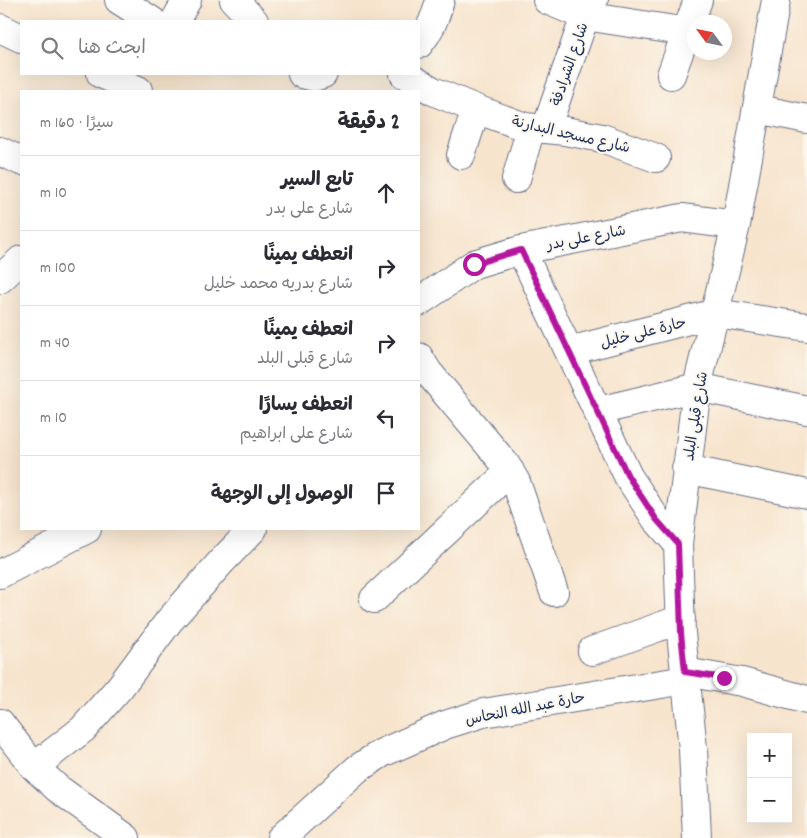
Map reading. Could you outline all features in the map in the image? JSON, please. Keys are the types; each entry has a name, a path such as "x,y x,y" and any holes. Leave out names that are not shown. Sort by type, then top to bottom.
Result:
{"street":[{"path":"119,0 150,20"},
{"path":"176,20 187,0"},
{"path":"234,0 253,20"},
{"path":"420,43 430,29 440,0"},
{"path":"547,0 590,8 687,31"},
{"path":"694,15 698,0"},
{"name":"شارع قبلى البلد","path":"697,838 693,749 680,619 678,544 697,387 736,225 776,0"},
{"name":"شارع الشرادفة","path":"516,179 590,8"},
{"path":"0,28 20,38"},
{"path":"671,75 687,39"},
{"path":"105,75 141,85"},
{"path":"306,75 314,77 320,75"},
{"name":"شارع مسجد البدارنة","path":"406,75 433,91 476,109 538,129 602,138 656,158"},
{"path":"461,155 476,109"},
{"path":"758,109 807,119"},
{"path":"0,150 20,160"},
{"name":"شارع على بدر","path":"420,301 474,264 521,250 682,218 736,225"},
{"path":"521,250 628,476 656,519 678,544"},
{"path":"0,279 20,261"},
{"path":"716,313 807,327"},
{"name":"حارة على خليل","path":"569,351 716,313"},
{"path":"420,359 428,372 510,471 519,491 554,592"},
{"path":"598,411 697,387 807,410"},
{"path":"686,469 807,494"},
{"path":"374,599 510,471"},
{"path":"0,574 85,530"},
{"path":"34,766 83,728 120,687 169,621 252,530"},
{"path":"592,652 680,619"},
{"name":"حارة عبد الله النحاس","path":"281,838 357,769 382,753 445,724 483,714 685,676 742,682 807,700"},
{"path":"0,723 34,766 57,788 126,838"}],"route":[{"path":"474,264 521,250 628,476 656,519 678,544 681,633 685,672 724,678"}]}
